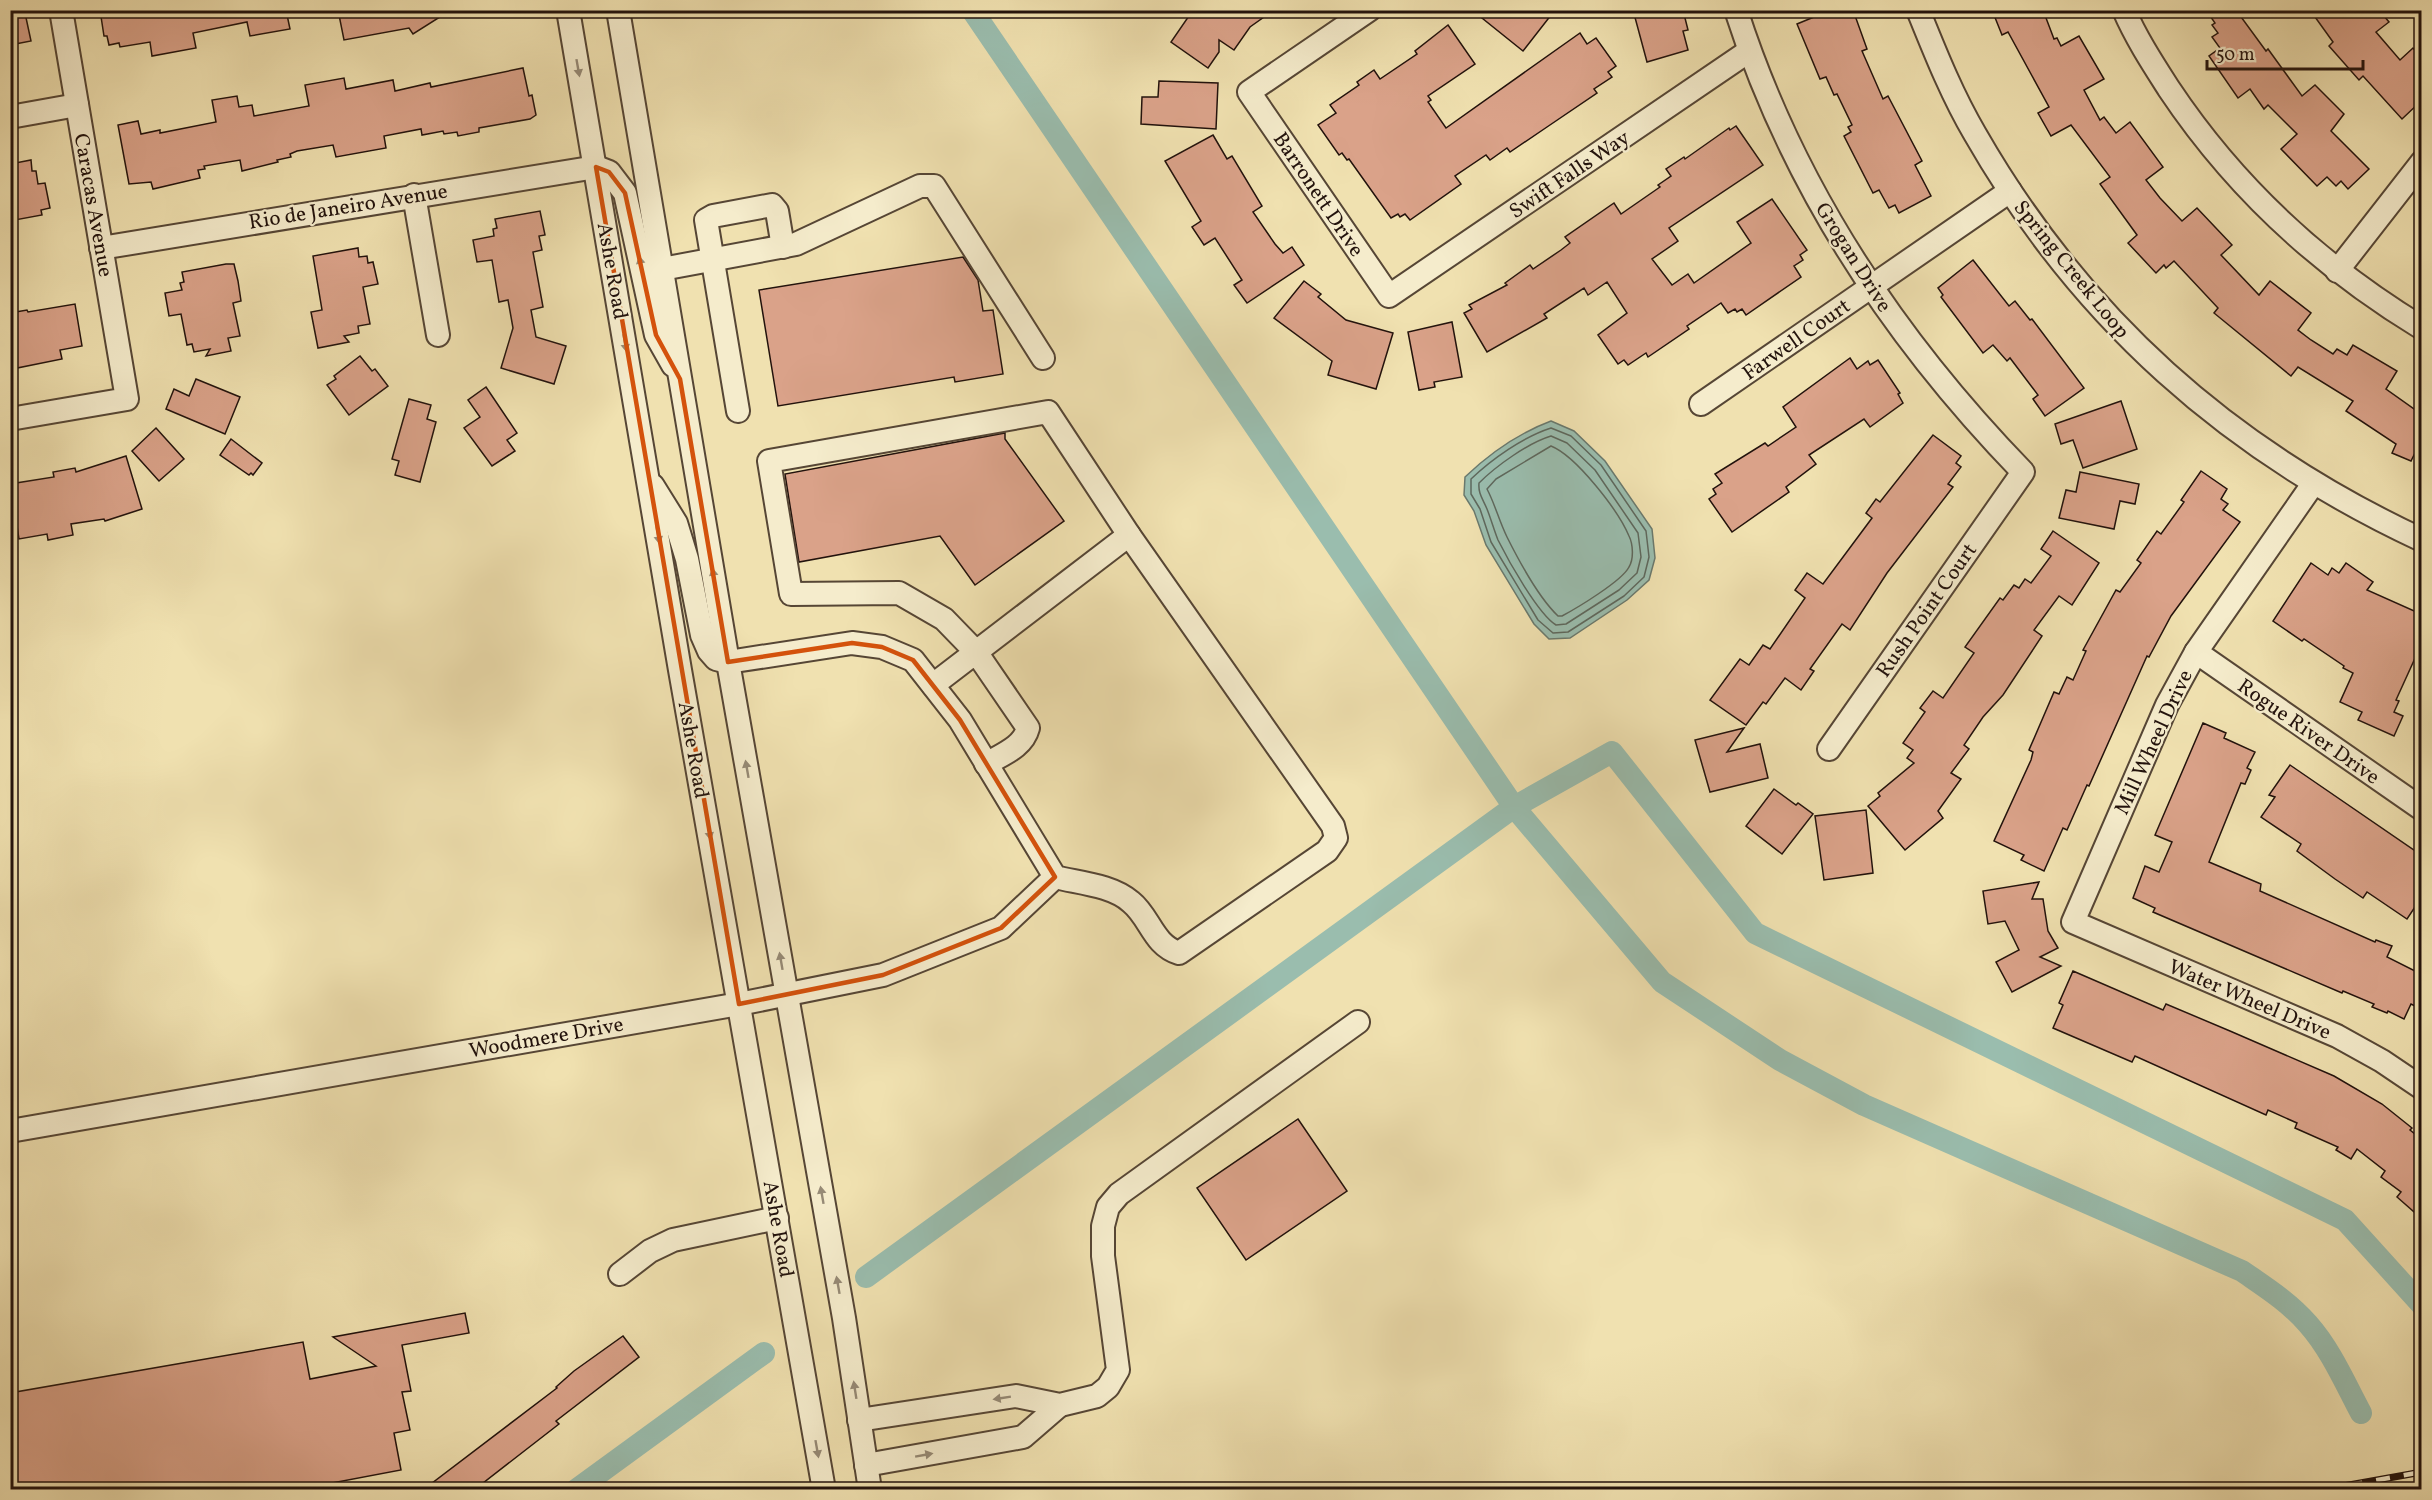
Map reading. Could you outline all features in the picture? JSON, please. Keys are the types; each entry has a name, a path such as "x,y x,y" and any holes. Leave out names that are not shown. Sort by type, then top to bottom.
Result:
{"street":[{"name":"Caracas Avenue","path":"10,419 127,399 61,10"},
{"name":"Ashe Road","path":"568,10 824,1490"},
{"path":"618,10 728,662 844,1318 870,1490"},
{"name":"Barronett Drive","path":"1369,10 1249,92 1389,296"},
{"name":"Grogan Drive","path":"1736,10 1749,51 1770,103 1811,186 1870,287 1940,381 2023,472"},
{"name":"Spring Creek Loop","path":"1918,10 1949,84 1974,133 2010,191 2047,244 2134,344 2182,389 2244,438 2313,484 2374,518 2421,540"},
{"path":"2124,10 2153,64 2183,110 2231,171 2277,219 2337,271 2379,302 2421,328"},
{"name":"Swift Falls Way","path":"1389,296 1749,51"},
{"path":"10,117 77,105"},
{"path":"2337,271 2421,162"},
{"path":"596,167 609,172 625,194 656,335 680,379"},
{"name":"Rio de Janeiro Avenue","path":"102,248 414,195 596,167"},
{"path":"662,269 796,244 920,186 934,186 1042,358"},
{"name":"Farwell Court","path":"1701,404 2010,191"},
{"path":"414,195 438,335"},
{"path":"738,411 706,220 713,216 772,205 777,211 783,247"},
{"path":"648,477 676,523 687,559 702,635 709,651 716,659 728,662 852,643 882,647 914,660 960,720 986,764 1055,877 1116,892 1133,902 1162,944 1169,950 1179,953 1327,851 1336,838 1333,826 1129,535 1048,412 769,461 791,594 899,593 944,619 976,652 1028,728 1025,738 1015,747 986,764"},
{"name":"Rush Point Court","path":"1829,749 2023,472"},
{"name":"Mill Wheel Drive","path":"2073,922 2167,705 2196,652 2313,484"},
{"path":"933,685 1129,535"},
{"name":"Rogue River Drive","path":"2196,652 2419,802"},
{"name":"Woodmere Drive","path":"10,1131 739,1004 883,975 1001,928 1055,877"},
{"name":"Water Wheel Drive","path":"2073,922 2337,1036 2418,1077"},
{"path":"866,1465 1023,1437 1060,1405 1096,1396 1108,1387 1118,1370 1102,1256 1103,1226 1108,1207 1119,1194 1358,1022"},
{"path":"620,1274 650,1251 673,1240 777,1218"},
{"path":"859,1420 1016,1395 1060,1405"}],"highlighted area":[{"path":"596,167 609,172 625,193 656,335 680,379 728,662 852,643 882,647 913,660 960,720 1055,877 1001,928 883,975 739,1004"}],"water":[{"path":"1551,421 1574,431 1605,461 1652,529 1655,558 1649,580 1627,600 1570,638 1549,639 1534,624 1486,545 1474,511 1464,495 1465,477 1474,468 1516,438"}],"building":[{"path":"100,10 286,10 290,29 250,36 247,22 193,33 196,48 152,56 150,42 120,47 119,43 109,45 107,36 104,36"},
{"path":"338,10 451,10 413,34 409,28 344,40"},
{"path":"1193,10 1274,10 1250,27 1234,50 1219,40 1219,52 1208,68 1171,42"},
{"path":"1472,10 1555,10 1523,51"},
{"path":"1633,10 1683,10 1688,30 1683,31 1688,50 1647,62"},
{"path":"1812,10 1853,10 1867,49 1862,51 1883,99 1888,96 1922,161 1915,165 1931,196 1899,213 1895,205 1889,208 1879,190 1873,193 1844,136 1851,132 1848,127 1852,125 1826,77 1820,79 1797,24 1814,17"},
{"path":"1992,10 2043,10 2054,39 2057,38 2061,46 2079,36 2104,79 2084,90 2100,120 2104,117 2116,133 2130,122 2163,167 2146,180 2160,198 2182,221 2197,208 2232,245 2221,255 2259,295 2270,281 2311,313 2298,330 2311,340 2333,354 2337,349 2347,355 2353,345 2397,371 2386,389 2421,414 2421,456 2415,453 2411,461 2392,453 2396,444 2346,411 2353,401 2298,367 2291,376 2214,313 2218,308 2174,261 2166,268 2164,265 2156,273 2128,243 2137,235 2100,184 2110,177 2071,125 2051,136 2038,113 2049,107 2008,32 2002,35"},
{"path":"2206,10 2236,10 2302,96 2315,85 2344,114 2331,131 2369,169 2348,189 2341,181 2336,186 2327,177 2317,186 2281,149 2297,134 2268,105 2264,109 2250,89 2238,98 2209,56 2220,48 2212,37 2218,33 2212,25 2215,23"},
{"path":"2310,10 2379,10 2389,22 2376,32 2400,60 2413,48 2421,57 2421,101 2402,119 2363,76 2359,80 2329,46 2333,42"},
{"path":"25,13 31,41 10,45 10,16"},
{"path":"1448,25 1475,64 1428,96 1431,100 1428,102 1446,128 1580,33 1587,44 1596,38 1616,66 1608,72 1612,77 1594,89 1597,93 1510,152 1507,148 1490,160 1486,155 1455,176 1461,184 1410,220 1405,214 1400,217 1398,214 1391,218 1349,159 1347,160 1342,153 1339,155 1318,125 1336,113 1330,105 1359,85 1357,82 1374,70 1380,79 1417,54 1415,51"},
{"path":"523,68 536,115 530,119 479,128 479,132 458,136 457,132 444,134 443,131 422,135 421,129 384,136 386,148 336,157 333,145 297,151 290,154 291,157 277,160 278,162 242,171 240,160 204,166 205,169 198,170 200,178 153,189 151,182 129,184 118,125 138,121 141,134 160,130 160,133 216,122 212,100 237,96 239,107 252,105 254,116 309,106 305,85 344,78 346,89 393,80 395,91 430,83 431,87"},
{"path":"1159,81 1218,83 1216,129 1141,124 1142,97 1158,97"},
{"path":"1736,126 1763,165 1669,228 1678,241 1652,259 1672,285 1688,274 1694,283 1751,243 1737,222 1772,199 1807,250 1800,255 1803,260 1794,266 1801,277 1746,315 1742,309 1737,312 1735,309 1728,313 1721,303 1687,326 1689,329 1648,357 1646,353 1628,365 1624,360 1618,364 1598,335 1627,313 1607,282 1588,295 1584,288 1544,314 1547,318 1487,352 1464,313 1472,309 1469,305 1507,285 1505,283 1530,265 1533,269 1561,250 1570,243 1565,237 1614,203 1621,214 1660,187 1658,185 1671,176 1666,169 1684,157 1685,159 1729,128 1730,130"},
{"path":"1213,135 1227,159 1232,156 1262,206 1253,212 1275,244 1283,253 1292,247 1304,265 1247,303 1234,285 1242,280 1215,238 1204,245 1192,227 1201,221 1165,161"},
{"path":"31,160 32,171 36,171 38,184 45,183 50,208 41,210 42,215 15,220 10,196 10,164"},
{"path":"540,211 545,235 539,236 542,250 533,252 543,307 531,310 536,337 566,346 554,384 501,368 513,328 508,300 499,302 492,260 477,262 473,240 494,236 493,229 497,228 495,219"},
{"path":"358,248 359,257 367,256 368,263 373,262 378,284 363,287 370,324 358,326 359,333 344,336 349,342 318,348 311,312 322,310 313,256"},
{"path":"963,257 978,280 983,311 993,310 1003,374 955,382 954,377 778,406 759,290"},
{"path":"1973,260 2009,306 2015,301 2030,320 2032,319 2084,388 2045,416 2033,399 2038,395 2010,358 2007,361 1993,345 1983,353 1941,297 1943,295 1938,288"},
{"path":"234,264 238,281 241,301 233,303 240,336 228,338 231,351 206,356 210,349 194,352 192,344 187,345 181,314 169,316 165,293 182,290 180,283 184,282 182,272"},
{"path":"1304,281 1321,294 1318,297 1346,320 1393,333 1376,389 1328,375 1332,361 1274,318"},
{"path":"75,304 82,346 60,350 62,359 17,368 13,346 10,346 10,313"},
{"path":"1452,322 1462,377 1434,382 1435,387 1419,390 1408,332"},
{"path":"360,356 372,371 375,369 388,386 349,415 327,385 336,379 334,376"},
{"path":"1850,358 1857,369 1868,361 1870,365 1878,360 1900,393 1898,394 1903,403 1870,427 1864,419 1809,455 1816,464 1786,487 1789,492 1732,532 1709,499 1716,494 1713,489 1722,483 1715,474 1765,443 1768,446 1796,427 1783,407"},
{"path":"196,379 240,397 225,434 166,409 174,389 189,396"},
{"path":"486,387 517,433 507,440 515,451 492,466 464,428 480,417 468,400"},
{"path":"409,399 431,405 427,419 436,422 420,482 395,475 399,461 392,459"},
{"path":"2121,401 2137,449 2083,468 2073,440 2061,444 2055,424"},
{"path":"156,428 184,459 159,481 132,451"},
{"path":"1005,433 1005,439 1064,521 975,585 940,536 799,562 785,474"},
{"path":"1933,435 1961,456 1956,463 1961,467 1948,484 1953,487 1887,573 1850,630 1842,624 1810,669 1814,671 1801,690 1785,678 1766,704 1763,702 1746,725 1710,700 1740,659 1749,665 1763,645 1770,649 1805,598 1795,590 1807,573 1823,584 1872,518 1866,513 1876,499 1880,502"},
{"path":"231,439 262,463 253,475 251,473 249,475 220,455"},
{"path":"126,456 142,509 105,521 104,519 71,524 73,535 48,540 47,534 19,539 17,526 10,527 10,484 54,477 53,472 75,468 76,472"},
{"path":"2201,471 2227,489 2221,499 2228,504 2223,510 2240,522 2171,616 2149,657 2147,656 2089,786 2087,785 2067,830 2063,828 2044,871 2021,860 2024,855 1994,841 2031,760 2033,752 2029,750 2054,692 2059,694 2067,677 2073,680 2086,651 2083,650 2116,590 2120,592 2141,563 2137,560 2157,531 2161,534 2184,502 2181,500"},
{"path":"2080,472 2139,484 2135,504 2120,501 2114,529 2059,518 2066,490 2076,492"},
{"path":"2053,531 2099,563 2072,605 2059,596 2034,630 2042,636 2003,695 1983,717 1964,745 1969,749 1951,773 1961,779 1938,811 1943,818 1905,850 1868,806 1880,796 1878,793 1914,763 1907,758 1913,750 1903,743 1925,712 1920,708 1933,691 1943,698 1974,653 1965,647 2000,598 2003,600 2014,585 2019,588 2025,579 2031,583 2051,556 2041,549"},
{"path":"2311,563 2328,575 2332,568 2339,573 2346,563 2373,582 2367,590 2421,614 2421,645 2396,700 2399,701 2394,712 2403,716 2394,736 2358,720 2362,712 2340,702 2353,673 2304,639 2302,641 2273,621"},
{"path":"2203,723 2226,733 2224,738 2255,752 2247,768 2251,770 2245,784 2241,783 2209,862 2261,884 2260,891 2375,942 2376,940 2392,946 2387,957 2421,974 2421,1009 2411,1004 2404,1019 2388,1011 2387,1013 2372,1007 2374,1004 2343,991 2342,993 2153,912 2155,908 2133,898 2145,866 2159,872 2172,842 2155,835"},
{"path":"1744,728 1727,752 1760,744 1768,778 1710,792 1695,740"},
{"path":"2290,765 2421,855 2421,898 2407,919 2367,892 2363,898 2335,879 2297,851 2301,844 2261,817 2275,797 2269,795"},
{"path":"1774,789 1813,814 1782,854 1746,826"},
{"path":"1866,810 1873,873 1824,880 1815,816"},
{"path":"2039,882 2032,899 2043,899 2048,931 2058,948 2040,957 2061,966 2012,992 1996,962 2019,950 2005,921 1988,924 1983,891"},
{"path":"2073,971 2163,1010 2166,1004 2230,1031 2334,1076 2382,1104 2412,1128 2410,1130 2421,1139 2421,1218 2397,1197 2401,1192 2381,1177 2385,1171 2357,1149 2351,1159 2336,1150 2338,1147 2295,1128 2297,1123 2268,1110 2266,1115 2135,1056 2132,1062 2053,1028 2063,1005 2059,1003"},
{"path":"1298,1119 1347,1191 1246,1260 1197,1188"},
{"path":"465,1313 469,1333 402,1345 411,1391 402,1392 410,1430 394,1433 401,1470 295,1490 10,1490 10,1393 303,1342 310,1379 376,1366 333,1337"},
{"path":"623,1336 639,1357 556,1421 559,1424 474,1490 423,1490 557,1388 574,1371"}],"waterway":[{"path":"972,10 1514,807 1662,982 1780,1060 1864,1105 2242,1271 2285,1302 2308,1324 2331,1356 2361,1413"},
{"path":"866,1277 1514,807 1612,752 1755,933 2345,1220 2422,1305"},
{"path":"576,1490 764,1353"}],"railway":[{"path":"2321,1490 2422,1472"}]}
